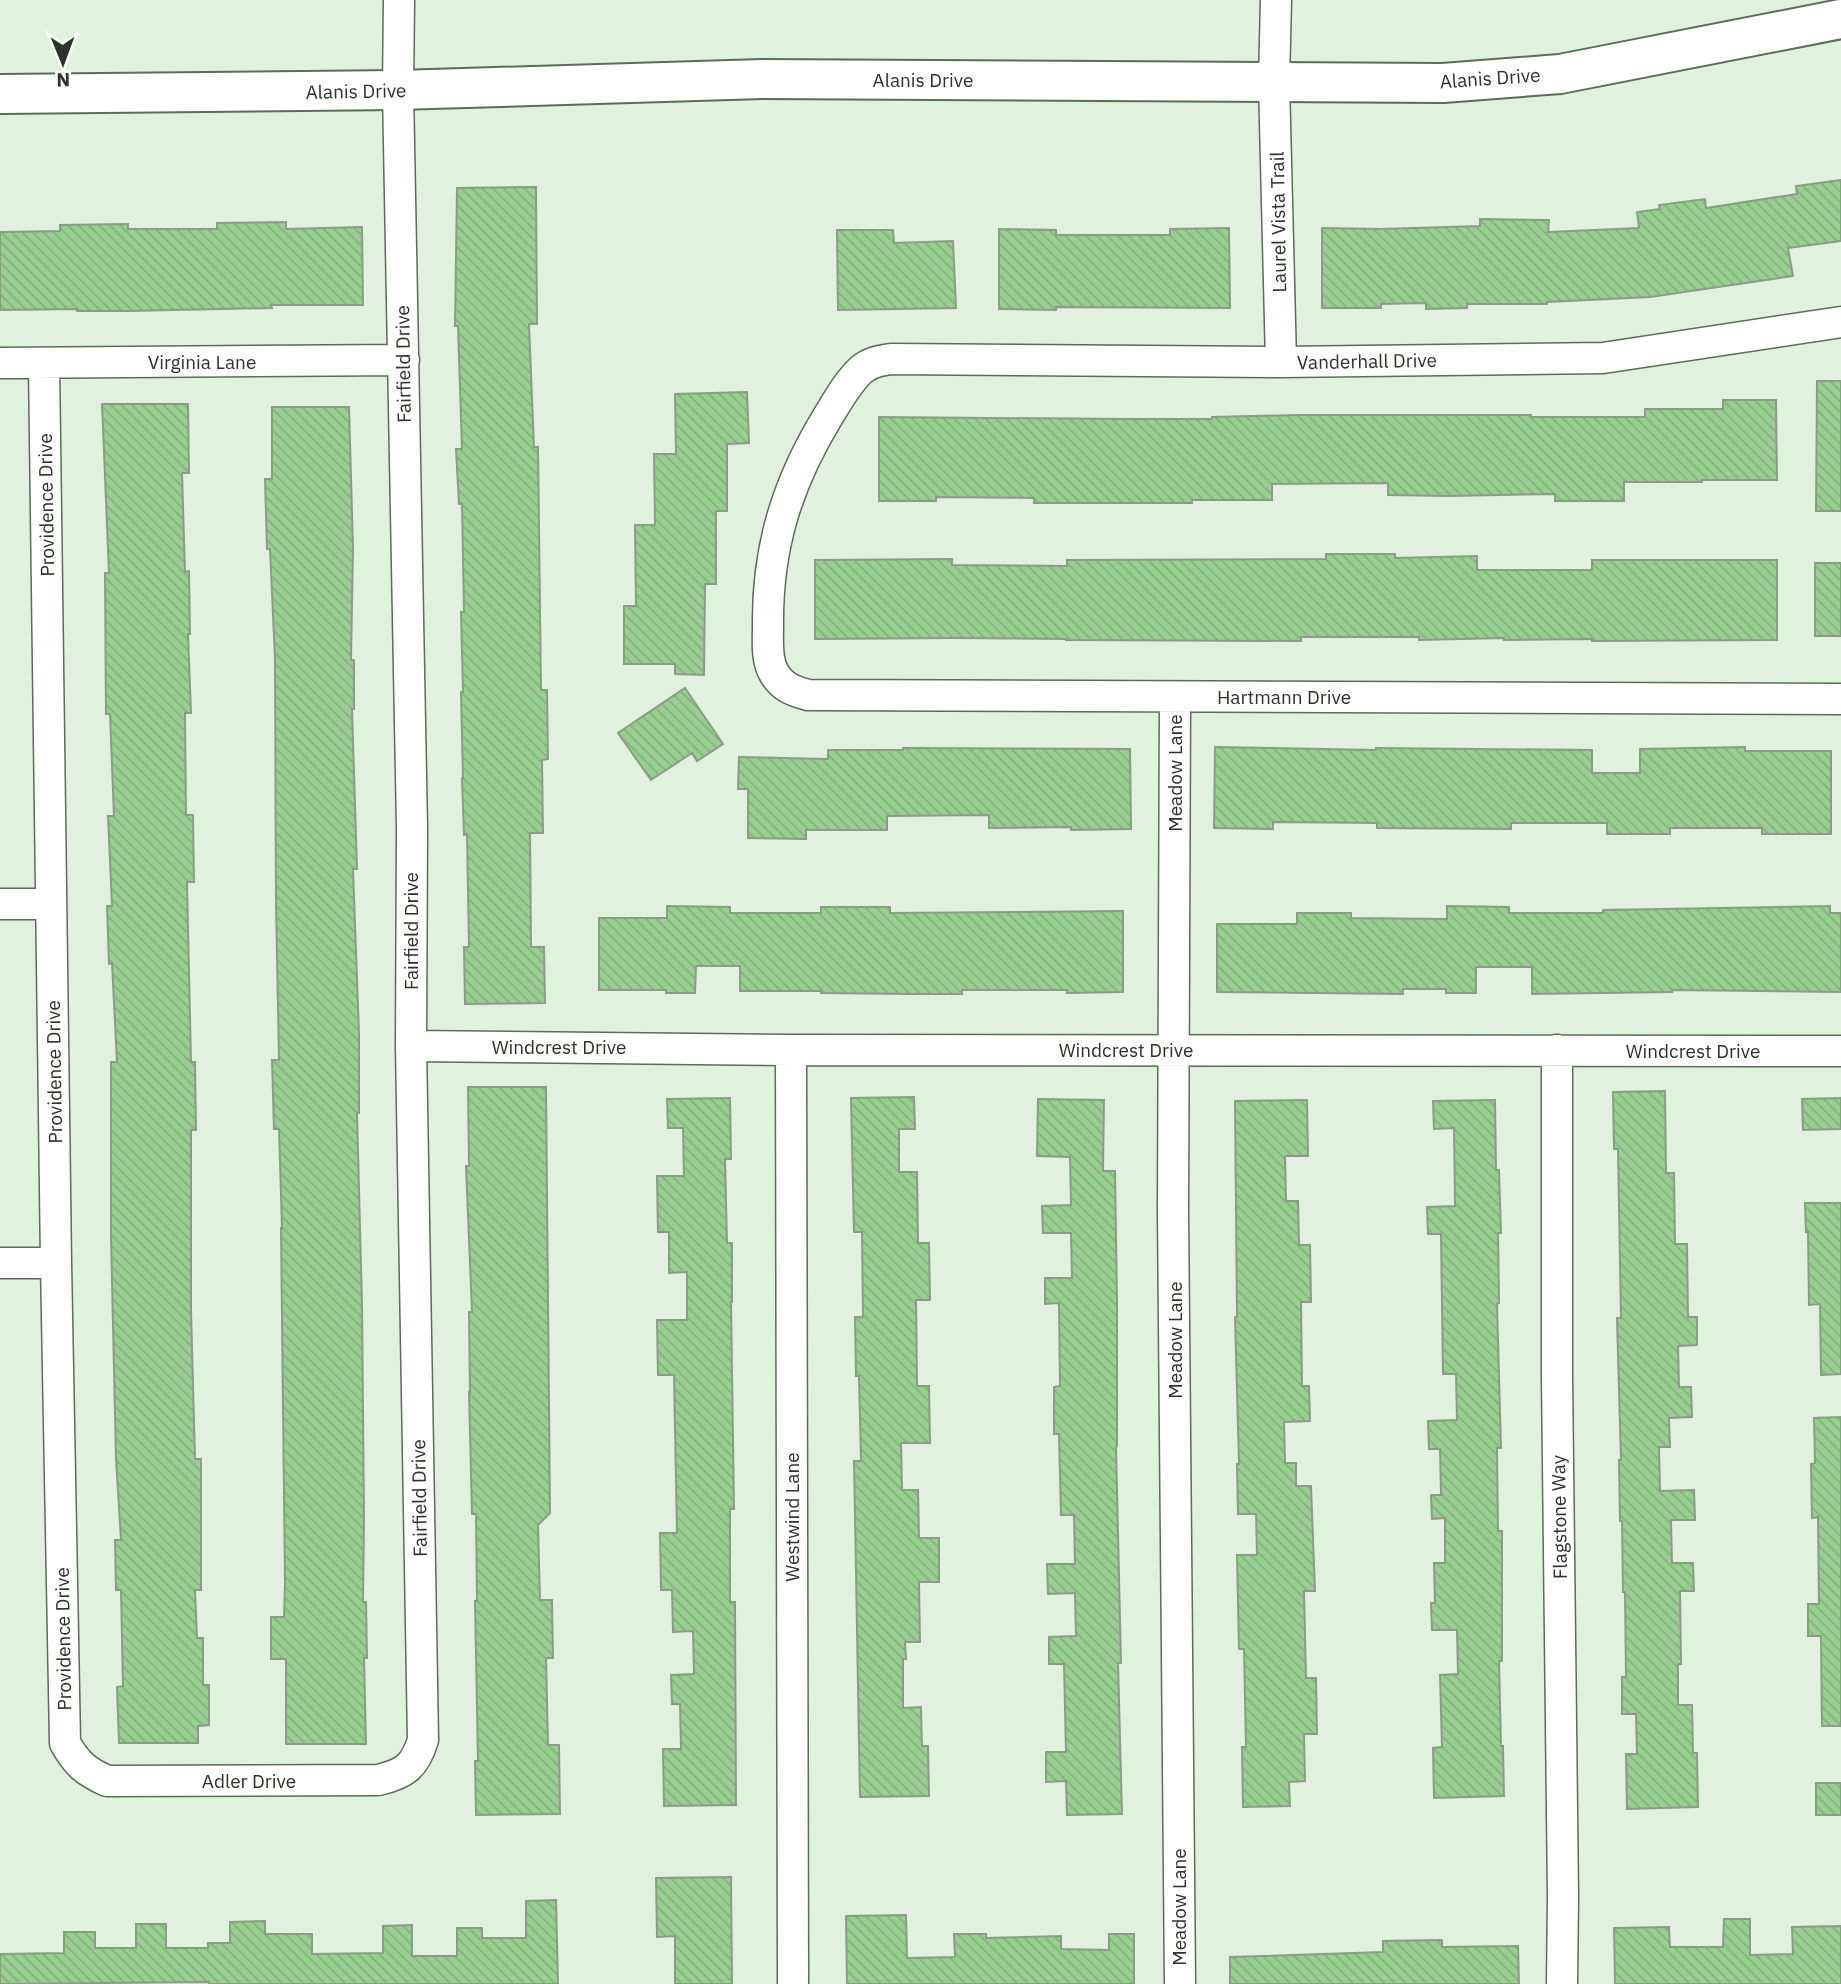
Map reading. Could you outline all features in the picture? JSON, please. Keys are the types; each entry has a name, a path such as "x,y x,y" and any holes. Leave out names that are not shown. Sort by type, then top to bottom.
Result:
{"main road":[{"name":"Alanis Drive","path":"0,94 398,90 763,79 1443,83 1560,74 1841,19"}],"street":[{"name":"Fairfield Drive","path":"399,0 398,90 412,828 411,1046 423,1740 418,1755 408,1768"},
{"name":"Laurel Vista Trail","path":"1276,0 1274,82 1281,362"},
{"name":"Vanderhall Drive","path":"891,359 1281,362 1603,358 1841,322"},
{"name":"Hartmann Drive","path":"891,359 873,362 861,370 839,398 818,432 793,483 780,524 772,566 768,611 769,660 785,687 795,692 808,695 1841,699"},
{"name":"Virginia Lane","path":"0,363 404,360"},
{"name":"Providence Drive","path":"44,363 65,1743 74,1760 89,1773"},
{"name":"Meadow Lane","path":"1175,697 1173,1212 1180,1984"},
{"path":"0,904 51,904"},
{"name":"Windcrest Drive","path":"411,1046 791,1050 1841,1051"},
{"name":"Westwind Lane","path":"791,1050 793,1984"},
{"name":"Flagstone Way","path":"1557,1050 1562,1984"},
{"path":"0,1263 56,1263"},
{"name":"Adler Drive","path":"89,1773 107,1781 378,1780 394,1777 408,1768"}],"building":[{"path":"1841,180 1841,241 1788,248 1793,276 1650,297 1547,304 1467,304 1467,308 1426,309 1426,303 1381,304 1381,308 1322,308 1322,228 1480,226 1480,219 1549,220 1548,232 1639,228 1637,212 1660,209 1659,205 1705,199 1706,208 1797,194 1796,186"},
{"path":"536,187 537,324 529,324 534,447 538,447 541,690 547,690 548,759 542,760 543,833 530,833 531,947 544,947 545,1003 465,1004 464,947 469,947 467,834 464,835 462,778 462,504 459,504 456,449 462,449 458,326 455,326 457,188"},
{"path":"286,222 286,229 362,227 363,305 271,305 272,308 129,311 0,310 0,232 60,231 60,225 128,224 128,229 217,229 217,223"},
{"path":"1229,228 1230,308 999,309 999,229 1056,230 1056,235 1170,235 1170,229"},
{"path":"837,230 893,230 894,243 953,241 956,308 838,310"},
{"path":"1817,381 1841,381 1841,511 1816,511"},
{"path":"747,392 749,443 727,444 727,511 716,511 716,584 705,584 704,675 675,674 675,664 624,664 624,606 636,606 635,525 655,525 654,454 676,454 675,394"},
{"path":"1723,400 1776,400 1777,480 1624,482 1624,501 1555,501 1555,494 1388,495 1388,483 1272,484 1272,500 1192,500 1192,503 1034,503 1034,498 936,497 936,501 879,501 879,417 1645,417 1645,409 1723,409"},
{"path":"102,404 188,404 189,473 182,473 185,572 189,571 191,713 185,713 186,815 193,815 194,882 187,882 191,1062 195,1062 196,1130 191,1130 191,1310 195,1459 201,1459 201,1590 195,1590 197,1638 203,1638 203,1685 209,1685 209,1725 198,1726 198,1743 119,1743 117,1687 123,1686 121,1590 116,1590 115,1540 121,1540 116,1459 111,1236 111,1062 117,1062 107,906 112,906 108,816 114,816 110,714 106,714 105,573 109,573"},
{"path":"272,407 349,407 353,548 351,660 354,660 352,709 357,869 353,869 359,1034 357,1113 362,1304 366,1744 286,1744 286,1659 271,1659 271,1617 284,1617 285,1583 282,1228 279,1129 274,1129 272,1060 279,1060 275,659 265,479 272,479"},
{"path":"1326,554 1395,554 1395,558 1477,556 1477,570 1592,570 1592,560 1777,560 1777,640 1419,640 1419,637 1301,637 1301,641 815,639 815,560 952,559 952,565 1067,566 1067,560 1326,559"},
{"path":"1815,563 1841,563 1841,636 1815,636"},
{"path":"685,688 723,744 697,761 692,753 651,780 618,733"},
{"path":"1215,747 1592,750 1592,773 1640,773 1640,749 1745,747 1745,751 1831,751 1831,834 1762,834 1762,828 1670,828 1670,834 1607,834 1607,823 1511,823 1511,829 1377,828 1377,823 1273,822 1273,829 1214,828"},
{"path":"1130,749 1131,829 989,828 989,815 887,816 887,830 806,830 806,839 748,838 748,789 738,789 739,757 828,759 828,750"},
{"path":"667,906 730,907 730,913 821,913 821,907 890,907 890,913 1123,911 1123,992 962,990 962,994 909,994 740,991 740,966 696,966 695,993 599,990 599,918 667,918"},
{"path":"1447,906 1509,907 1509,913 1603,913 1603,910 1830,906 1830,913 1841,913 1841,992 1672,990 1532,994 1532,967 1476,967 1476,993 1446,993 1446,989 1403,989 1403,994 1217,992 1217,924 1297,924 1297,913 1351,913 1351,918 1447,919"},
{"path":"468,1087 546,1087 550,1513 538,1525 540,1600 552,1600 553,1658 546,1658 548,1745 559,1745 560,1814 476,1815 477,1601 476,1514 472,1514 469,1392 469,1312 472,1312 466,1166 469,1166"},
{"path":"1665,1091 1666,1173 1674,1173 1675,1244 1687,1244 1688,1317 1697,1317 1697,1345 1678,1346 1679,1387 1691,1387 1692,1417 1669,1418 1670,1447 1659,1447 1660,1491 1694,1490 1695,1520 1671,1520 1672,1563 1693,1563 1694,1591 1680,1591 1681,1664 1678,1664 1678,1705 1692,1705 1693,1753 1697,1753 1698,1807 1627,1809 1626,1754 1637,1754 1636,1714 1622,1714 1622,1677 1626,1677 1625,1592 1619,1460 1617,1318 1621,1318 1618,1149 1614,1149 1613,1092"},
{"path":"914,1097 915,1129 899,1129 899,1172 917,1172 918,1243 929,1243 930,1300 916,1300 917,1386 929,1386 930,1443 901,1443 902,1490 918,1490 919,1538 939,1538 939,1582 919,1582 920,1642 905,1642 903,1708 921,1707 922,1746 928,1746 929,1796 860,1797 854,1461 861,1461 855,1317 863,1317 862,1232 854,1232 851,1098"},
{"path":"730,1098 731,1159 725,1159 727,1243 732,1243 734,1509 730,1509 730,1602 735,1602 736,1805 664,1806 663,1749 681,1749 680,1704 672,1704 671,1675 694,1674 693,1631 673,1632 672,1590 661,1590 660,1533 677,1533 674,1375 658,1375 657,1320 687,1320 687,1272 669,1273 669,1232 658,1232 657,1176 684,1176 683,1128 668,1128 667,1099"},
{"path":"1841,1098 1841,1129 1803,1130 1802,1099"},
{"path":"1038,1099 1104,1100 1103,1171 1115,1171 1116,1447 1121,1663 1118,1663 1122,1814 1067,1815 1066,1781 1046,1782 1046,1752 1066,1752 1064,1664 1049,1664 1049,1637 1076,1636 1075,1593 1048,1594 1047,1564 1075,1564 1074,1515 1061,1515 1059,1434 1054,1434 1054,1387 1060,1386 1059,1303 1045,1304 1045,1278 1072,1278 1071,1233 1043,1233 1042,1206 1071,1205 1070,1157 1037,1156"},
{"path":"1307,1100 1308,1156 1285,1156 1286,1201 1298,1201 1299,1245 1310,1245 1311,1302 1301,1302 1302,1386 1309,1386 1310,1421 1284,1422 1285,1463 1296,1463 1296,1486 1311,1486 1315,1591 1304,1591 1306,1678 1316,1678 1317,1734 1304,1734 1305,1781 1289,1782 1290,1806 1243,1807 1242,1747 1246,1747 1244,1649 1239,1649 1237,1555 1257,1555 1256,1514 1238,1514 1235,1101"},
{"path":"1495,1100 1496,1170 1499,1170 1501,1233 1498,1233 1497,1304 1501,1448 1497,1448 1498,1531 1502,1531 1502,1661 1499,1661 1504,1796 1434,1798 1433,1748 1442,1747 1440,1675 1458,1674 1457,1630 1432,1630 1431,1603 1435,1603 1434,1563 1445,1563 1445,1518 1432,1519 1431,1495 1441,1495 1440,1449 1429,1449 1428,1421 1457,1420 1456,1374 1443,1374 1441,1234 1428,1234 1427,1207 1455,1206 1454,1128 1434,1129 1433,1101"},
{"path":"1805,1203 1841,1203 1841,1374 1821,1375 1820,1304 1809,1305"},
{"path":"1841,1417 1841,1726 1822,1726 1821,1636 1808,1636 1808,1604 1819,1604 1818,1517 1812,1518 1811,1464 1815,1463 1814,1418"},
{"path":"1816,1783 1841,1783 1841,1815 1816,1815"},
{"path":"731,1877 732,1984 675,1984 675,1936 657,1937 656,1878"},
{"path":"556,1900 558,1984 0,1984 0,1954 64,1953 64,1932 95,1932 95,1948 136,1948 136,1924 166,1924 166,1948 208,1948 208,1943 230,1943 230,1922 265,1921 265,1934 312,1934 312,1954 383,1953 383,1926 412,1925 412,1956 457,1956 457,1928 482,1928 482,1938 526,1938 526,1901"},
{"path":"906,1915 907,1958 955,1957 954,1934 986,1934 986,1938 1061,1936 1061,1949 1109,1950 1109,1934 1134,1934 1134,1984 847,1984 846,1916"},
{"path":"1724,1919 1750,1919 1750,1955 1793,1954 1792,1927 1841,1926 1841,1984 1615,1984 1614,1928 1669,1927 1670,1947 1723,1947"},
{"path":"1442,1940 1442,1947 1518,1946 1519,1984 1230,1984 1230,1957 1383,1952 1383,1941"}]}
